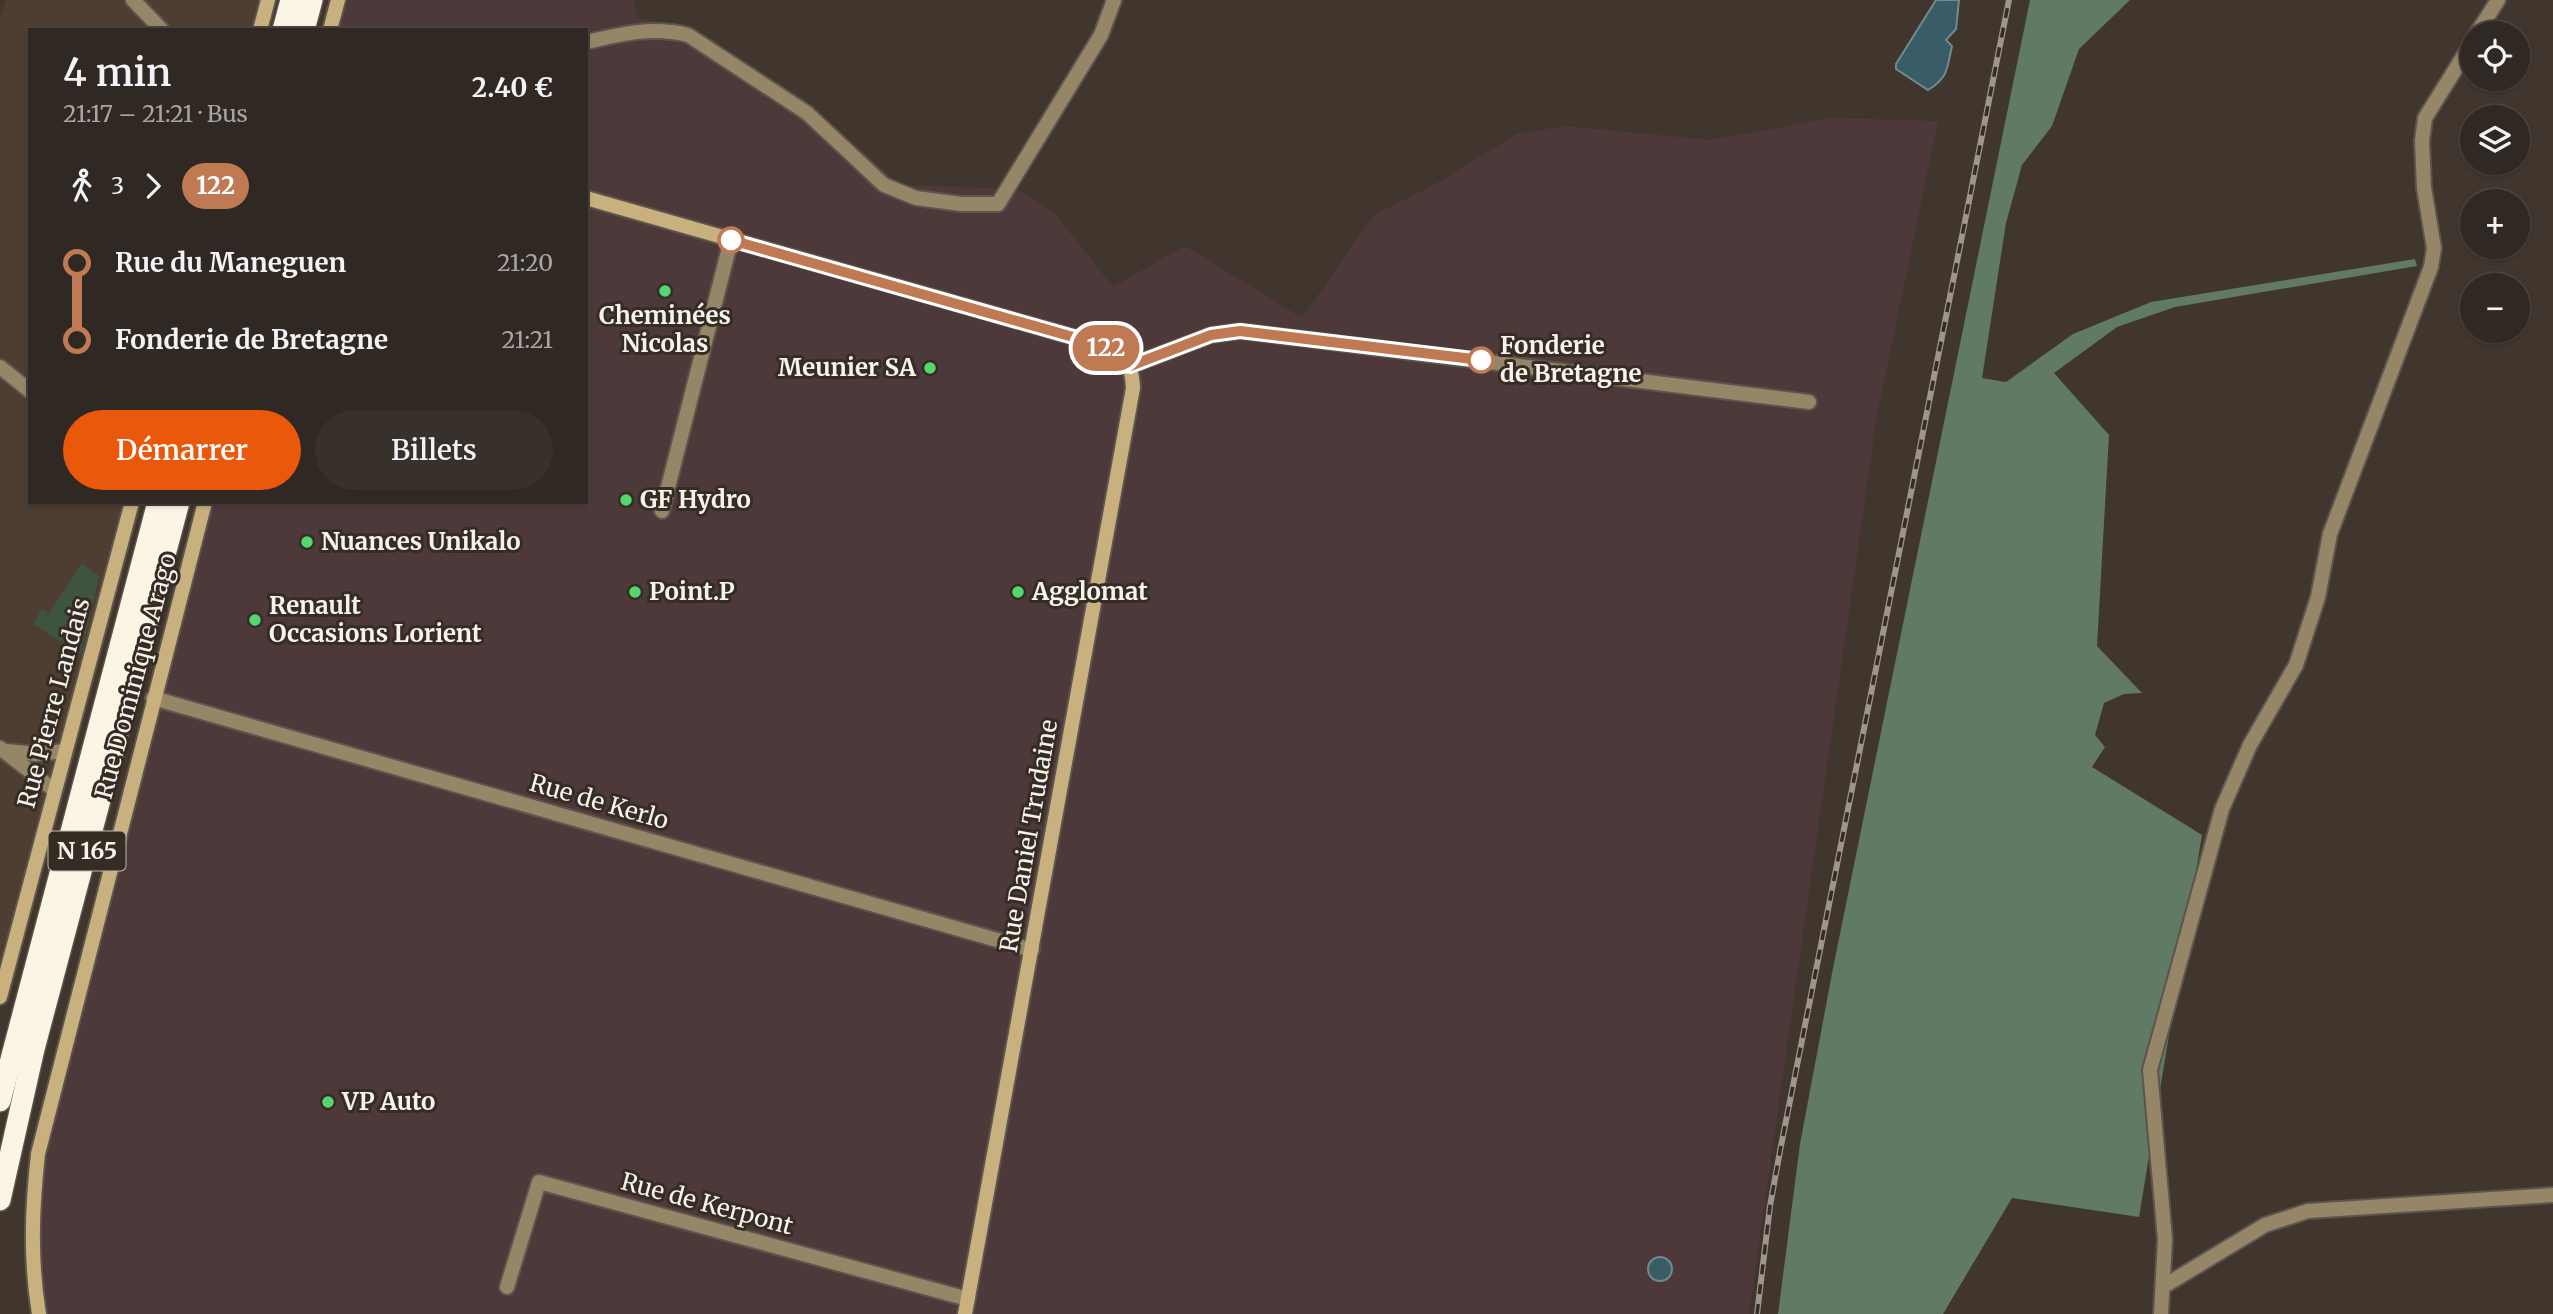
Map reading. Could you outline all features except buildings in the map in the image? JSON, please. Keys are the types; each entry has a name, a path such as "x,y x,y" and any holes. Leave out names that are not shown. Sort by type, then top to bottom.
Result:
{"highway":[{"path":"284,28 291,0"},
{"path":"305,28 312,0"},
{"name":"N 165","path":"0,1101 157,504"},
{"name":"N 165","path":"0,1200 34,1049 178,504"}],"street":[{"path":"133,0 160,28"},
{"path":"261,28 268,0"},
{"path":"331,28 338,0"},
{"path":"588,42 644,30 667,30 688,35 807,113 884,185 916,198 961,204 998,204 1101,35 1114,0"},
{"path":"2485,21 2498,0"},
{"path":"2161,1314 2165,1239 2150,1070 2222,809 2250,745 2296,665 2318,597 2330,534 2431,267 2434,248 2424,188 2422,141 2425,118 2460,62"},
{"path":"588,199 1098,344 1116,352 1130,366 1211,335 1240,331 1808,402"},
{"path":"662,511 731,240"},
{"name":"Rue Daniel Trudaine","path":"965,1314 1133,388 1130,366"},
{"path":"0,367 28,389"},
{"name":"Rue Pierre Landais","path":"0,997 131,504"},
{"name":"Rue Dominique Arago","path":"39,1314 33,1269 32,1228 38,1154 204,504"},
{"name":"Rue de Kerlo","path":"153,698 1032,950"},
{"path":"3,749 36,754 65,751"},
{"path":"3,749 54,790"},
{"name":"Rue de Kerpont","path":"508,1287 539,1182 968,1299"},
{"path":"2164,1286 2264,1225 2308,1211 2553,1195"}],"shaded area":[{"path":"6,0 268,0 261,28 28,28 28,504 131,504 0,997 0,19"},
{"path":"338,0 634,0 637,18 695,31 820,114 900,185 1017,189 1056,215 1113,287 1185,246 1302,318 1374,215 1443,180 1516,134 1565,126 1710,140 1832,118 1938,121 1876,421 1749,1314 39,1314 34,1189 205,504 588,504 588,28 331,28"}],"green space":[{"path":"2030,0 2130,0 2079,49 2052,126 2022,165 2006,223 1982,378 2006,382 2073,334 2151,302 2415,259 2417,266 2175,307 2117,327 2054,373 2109,435 2097,646 2142,693 2124,694 2104,703 2095,735 2105,747 2092,767 2202,835 2139,1217 2012,1198 1943,1314 1778,1314 1800,1144 1833,968"},
{"path":"82,563 99,576 81,654 33,624 42,609 49,613"}],"water":[{"path":"1936,0 1959,0 1956,29 1946,40 1952,46 1947,67 1943,77 1928,90 1896,69 1896,64"},
{"path":"1660,1257 1669,1260 1672,1269 1669,1278 1660,1281 1651,1278 1648,1269 1651,1260"}],"railway":[{"path":"1757,1314 1770,1206 1780,1151 2009,0"}],"bus line":[{"name":"122","path":"731,240 1098,344 1116,352 1130,366 1211,335 1240,331 1481,360"}],"place":[{"name":"Cheminées Nicolas","path":"665,291"},
{"name":"Fonderie de Bretagne","path":"1481,360"},
{"name":"Meunier SA","path":"930,368"},
{"name":"GF Hydro","path":"626,500"},
{"name":"Nuances Unikalo","path":"307,542"},
{"name":"Point.P","path":"635,592"},
{"name":"Agglomat","path":"1018,592"},
{"name":"Renault Occasions Lorient","path":"255,620"},
{"name":"VP Auto","path":"328,1102"}]}
